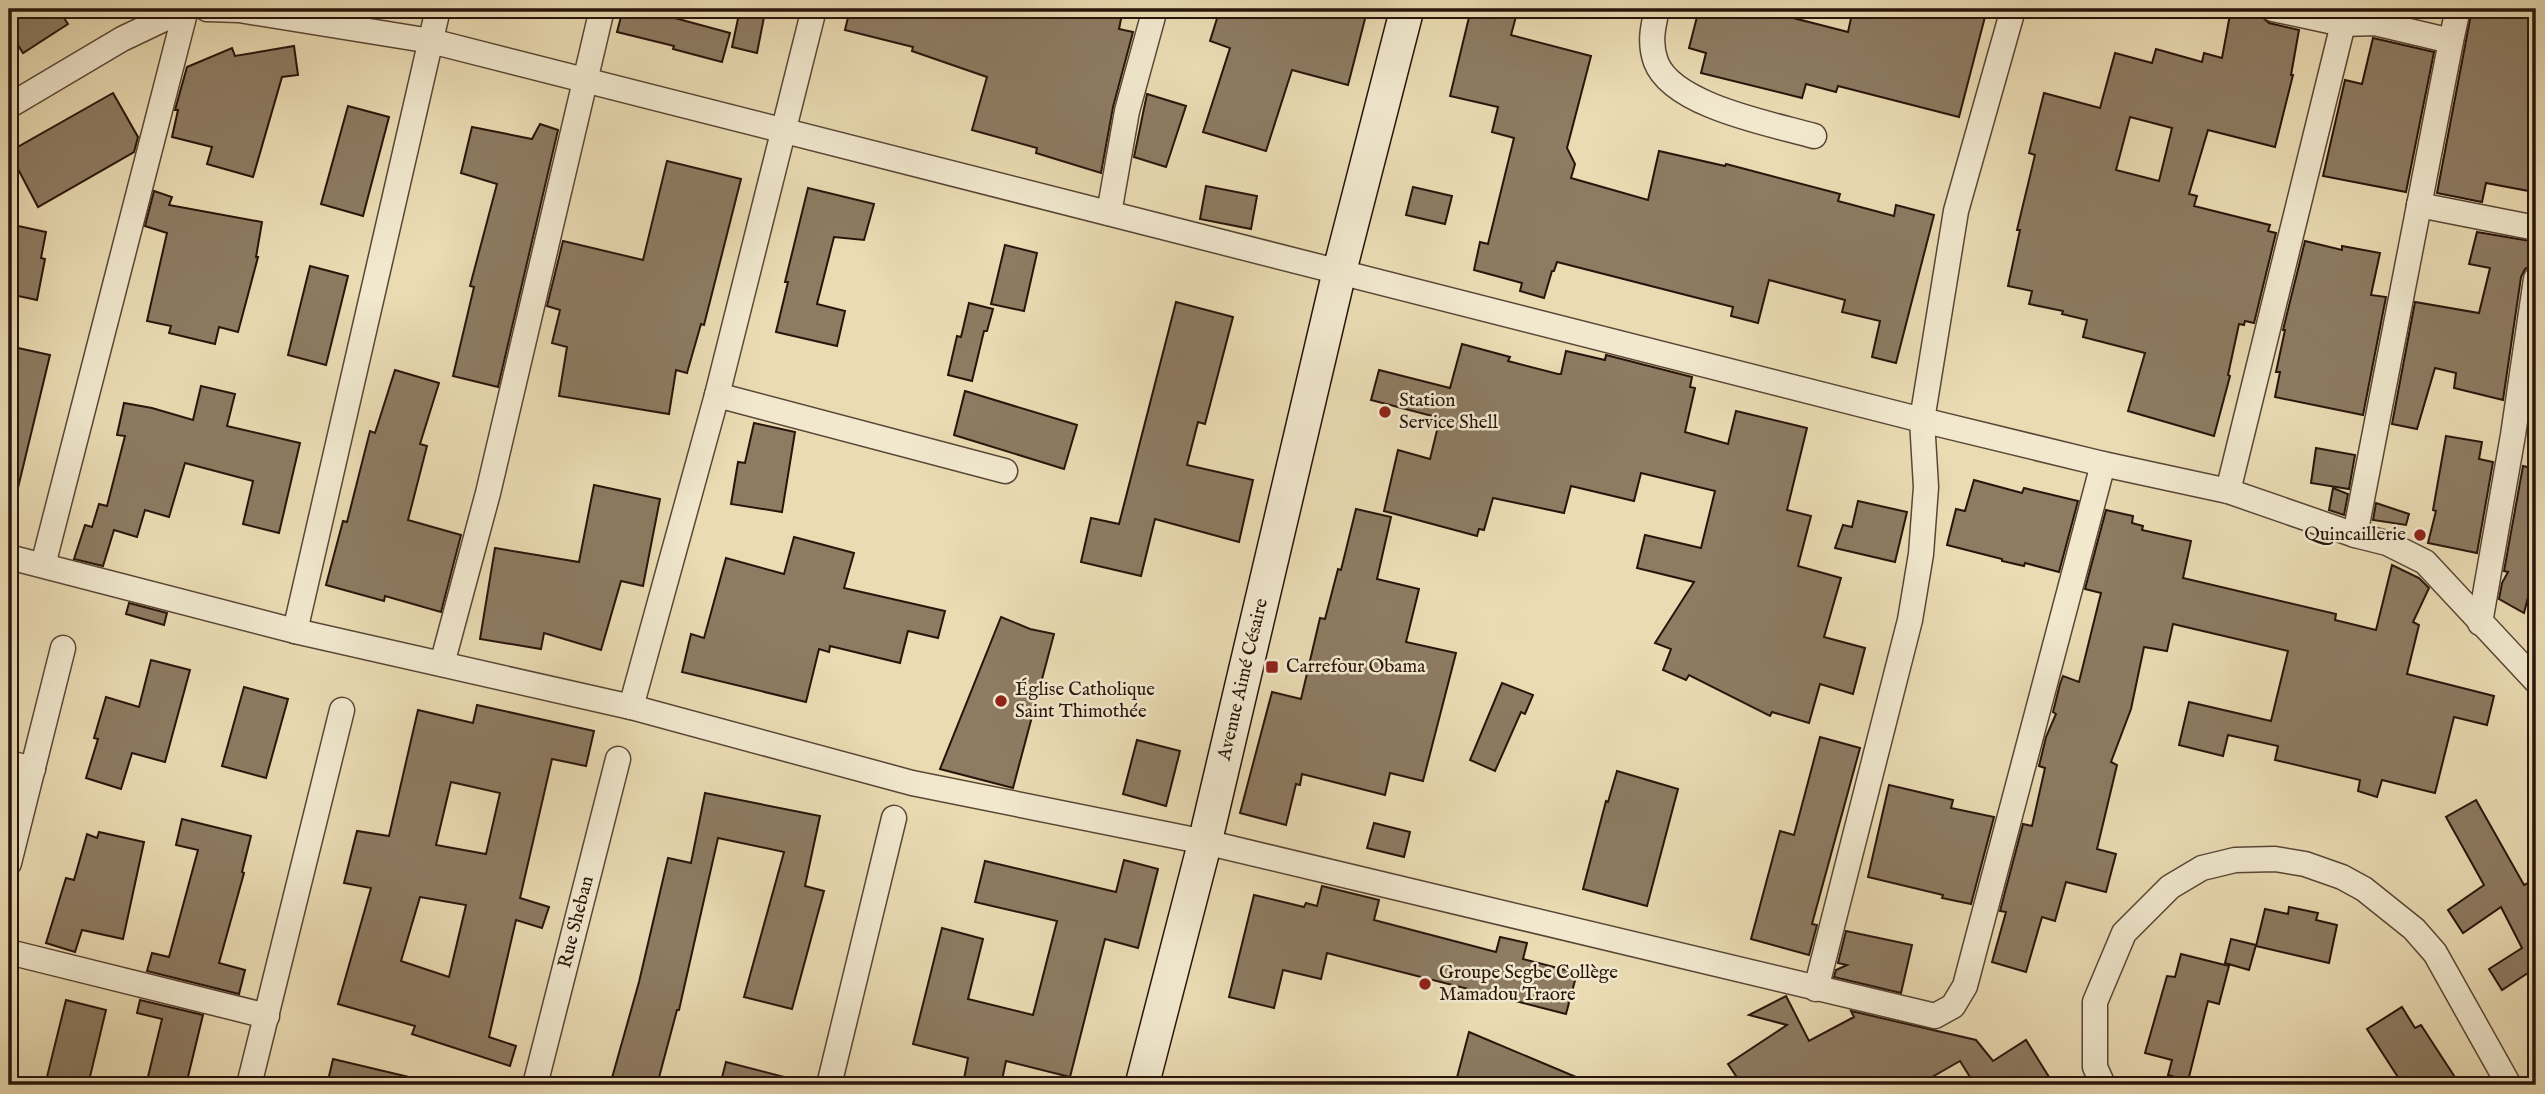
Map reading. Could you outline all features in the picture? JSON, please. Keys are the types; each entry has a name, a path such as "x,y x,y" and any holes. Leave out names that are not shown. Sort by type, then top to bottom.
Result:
{"street":[{"path":"12,95 186,9"},
{"path":"43,565 186,9"},
{"path":"207,9 239,10 431,41 1922,420 2228,491 2355,535 2387,543 2425,562 2536,681"},
{"path":"295,631 438,9"},
{"path":"442,664 488,493 602,9"},
{"path":"631,707 717,395 814,9"},
{"path":"1109,214 1127,111 1154,9"},
{"name":"Avenue Aimé Césaire","path":"1142,1085 1205,842 1339,273 1407,9"},
{"path":"1657,9 1651,36 1657,64 1676,86 1707,105 1814,136"},
{"path":"2273,9 2375,23 2451,41"},
{"path":"2355,535 2458,9"},
{"path":"1816,989 1910,620 1921,554 1926,487 1922,420 1956,211 2012,13"},
{"path":"2228,491 2332,18"},
{"path":"2418,205 2536,228"},
{"path":"2480,623 2513,435 2536,279"},
{"path":"717,395 1005,471"},
{"path":"9,557 295,631 631,707 912,783 1205,842 1935,1016 1953,1006 1965,986 2103,464"},
{"path":"9,863 62,648"},
{"path":"249,1085 342,710"},
{"name":"Rue Sheban","path":"535,1085 618,759"},
{"path":"9,763 33,769"},
{"path":"829,1085 894,818"},
{"path":"2103,1085 2095,1067 2095,1002 2124,933 2170,887 2202,868 2235,860 2275,859 2305,864 2342,877 2364,889 2414,929 2435,953 2509,1085"},
{"path":"9,952 267,1016"}],"building":[{"path":"9,9 58,9 68,24 23,53 9,31"},
{"path":"623,9 673,9 671,17 730,33 722,62 673,49 674,46 617,32"},
{"path":"740,9 765,12 757,53 732,47"},
{"path":"850,9 1123,9 1119,29 1133,32 1113,107 1101,173 1036,153 1037,148 972,130 987,77 912,51 913,47 845,30"},
{"path":"1220,9 1342,9 1366,15 1348,85 1292,70 1266,151 1203,132 1230,48 1210,41"},
{"path":"1471,9 1518,9 1511,35 1591,56 1567,148 1575,164 1571,178 1648,200 1659,151 1725,166 1726,164 1840,194 1838,201 1894,216 1896,205 1934,215 1896,363 1872,357 1880,321 1842,312 1845,300 1769,280 1758,323 1731,316 1733,307 1557,262 1544,298 1520,291 1522,283 1474,270 1480,242 1488,244 1514,138 1492,132 1498,107 1450,96"},
{"path":"1699,9 1758,9 1848,32 1853,9 1987,9 1959,117 1838,86 1836,92 1806,84 1802,98 1701,73 1706,53 1689,48"},
{"path":"2231,9 2259,14 2269,23 2299,30 2293,75 2275,147 2208,130 2189,194 2197,196 2194,206 2270,225 2268,231 2276,233 2254,323 2245,321 2244,325 2239,324 2228,375 2230,376 2214,436 2128,411 2145,353 2083,337 2087,320 2062,314 2063,311 2029,304 2032,291 2008,286 2020,230 2017,230 2035,155 2029,153 2044,93 2100,108 2115,53 2152,63 2156,49 2202,62 2204,53 2222,58","holes":["2130,117 2172,128 2159,181 2116,170"]},
{"path":"2472,9 2536,9 2534,192 2486,183 2482,202 2437,193"},
{"path":"2373,38 2434,52 2406,192 2323,176 2345,80 2362,84"},
{"path":"294,46 298,75 282,77 253,177 207,164 212,147 172,137 178,110 175,110 187,67 232,48 235,56"},
{"path":"113,93 138,137 134,152 38,207 9,152"},
{"path":"1147,94 1186,106 1166,167 1134,157"},
{"path":"348,106 389,117 363,216 321,204"},
{"path":"540,124 558,130 498,387 453,376 474,287 470,286 497,184 461,173 472,127 532,139"},
{"path":"667,161 741,179 704,325 701,324 687,373 676,370 669,414 559,396 567,347 552,343 560,310 547,306 563,241 643,260"},
{"path":"1206,186 1257,196 1251,229 1200,219"},
{"path":"1413,187 1452,196 1445,224 1406,215"},
{"path":"808,188 874,204 864,240 834,237 817,304 845,311 837,346 776,332"},
{"path":"154,191 172,197 169,205 262,222 258,257 238,332 219,327 215,344 169,333 171,326 147,321 167,233 145,226"},
{"path":"9,224 46,232 41,258 45,259 37,300 9,294"},
{"path":"2477,232 2536,242 2533,265 2525,269 2521,277 2503,400 2454,388 2456,373 2435,368 2417,429 2392,424 2415,302 2479,313 2490,268 2469,264"},
{"path":"2305,241 2342,250 2342,246 2380,253 2371,295 2386,297 2363,415 2275,397 2283,330"},
{"path":"1005,245 1037,253 1024,311 991,304"},
{"path":"310,266 348,276 326,365 288,355"},
{"path":"1176,302 1233,317 1205,424 1198,422 1187,465 1253,480 1239,542 1155,519 1141,576 1081,562 1091,518 1119,524"},
{"path":"969,303 993,309 987,331 984,331 972,381 948,375 957,336 961,337"},
{"path":"1462,344 1510,357 1508,361 1558,374 1561,374 1566,351 1605,360 1606,355 1692,377 1690,387 1695,388 1685,432 1728,444 1736,411 1807,428 1787,510 1811,516 1798,566 1841,578 1824,637 1865,648 1853,694 1820,684 1809,723 1772,712 1770,716 1689,675 1686,680 1663,670 1671,649 1655,643 1694,582 1637,568 1645,535 1701,548 1715,491 1641,473 1634,501 1571,486 1564,513 1493,498 1484,530 1479,529 1477,536 1384,511 1398,450 1430,459 1440,418 1371,400 1379,370 1450,388"},
{"path":"9,346 50,355 17,492 9,492"},
{"path":"395,370 439,383 420,444 427,446 408,520 461,535 441,612 385,596 384,601 326,585 343,521 347,522 370,431 375,433"},
{"path":"201,386 235,394 227,426 300,443 279,533 243,524 253,481 185,463 169,517 145,510 137,537 114,530 103,566 74,559 85,525 92,527 99,504 107,506 125,436 117,435 124,403 193,420"},
{"path":"965,391 1077,425 1064,469 954,435"},
{"path":"754,423 795,432 782,512 731,504 738,462 745,463"},
{"path":"2446,436 2482,442 2479,459 2493,462 2477,553 2428,543 2436,511 2433,510"},
{"path":"2316,448 2355,455 2349,489 2311,483"},
{"path":"2523,466 2536,469 2536,566 2524,613 2499,599 2502,583 2508,572 2504,571"},
{"path":"1974,480 2022,493 2024,488 2078,501 2059,572 2025,563 2024,566 2002,561 1947,545 1956,509 1965,511"},
{"path":"594,485 660,499 643,586 621,581 601,650 544,633 541,649 480,639 495,548 579,562"},
{"path":"2333,488 2348,494 2344,515 2329,510"},
{"path":"1858,501 1907,512 1895,562 1835,548 1843,525 1852,527"},
{"path":"2376,503 2409,514 2406,525 2373,520"},
{"path":"1356,509 1391,517 1377,579 1419,589 1406,642 1456,653 1423,781 1390,773 1385,795 1302,774 1300,785 1296,784 1286,825 1240,813 1272,692 1301,699 1320,618 1325,619 1338,569 1341,570"},
{"path":"2106,510 2133,516 2132,523 2143,526 2142,530 2191,541 2183,578 2336,614 2335,620 2376,630 2392,565 2419,578 2429,588 2413,622 2419,625 2407,674 2494,696 2487,725 2454,717 2435,793 2382,780 2377,797 2358,791 2360,780 2275,760 2278,746 2228,735 2223,756 2179,745 2189,702 2271,721 2288,651 2173,624 2167,651 2144,647 2131,709 2111,762 2117,765 2097,849 2116,854 2106,892 2066,882 2055,921 2042,917 2026,972 1992,962 2006,912 2000,911 2023,824 2032,826 2045,768 2039,766 2046,737 2056,714 2053,712 2060,684 2063,676 2079,682 2101,593 2085,589"},
{"path":"794,537 854,553 844,588 945,611 938,638 908,631 900,663 830,646 829,652 819,649 806,702 682,672 691,634 704,638 726,558 784,574"},
{"path":"129,603 167,613 164,625 126,614"},
{"name":"Église Catholique Saint Thimothée","path":"1001,617 1030,629 1054,634 1013,788 940,769"},
{"path":"151,660 190,670 165,762 132,753 121,789 86,778 98,739 94,738 106,697 139,707"},
{"path":"1502,683 1533,695 1525,714 1521,712 1495,771 1470,760"},
{"path":"244,687 288,699 266,778 222,766"},
{"path":"477,705 594,731 586,766 552,759 520,898 549,907 542,928 516,920 489,1037 516,1046 510,1066 412,1034 415,1026 338,1004 371,888 344,883 357,831 389,836 418,710 473,723","holes":["451,782 500,793 486,854 436,845","420,897 466,905 449,977 401,961"]},
{"path":"1820,737 1860,748 1812,924 1817,925 1809,955 1751,939 1780,831 1794,835"},
{"path":"1137,740 1180,751 1166,806 1123,794"},
{"path":"1617,771 1678,789 1647,906 1583,889 1606,801 1608,802"},
{"path":"1889,785 1953,800 1951,808 1994,817 1971,904 1868,877"},
{"path":"705,793 820,816 805,886 824,891 792,1009 744,997 784,852 718,838 679,1010 657,1085 610,1085 639,982 668,858 691,863"},
{"path":"2476,800 2524,885 2528,883 2536,898 2536,974 2534,969 2502,990 2489,969 2522,948 2501,907 2463,933 2448,910 2484,885 2446,817"},
{"path":"182,819 251,836 242,872 244,873 219,963 245,970 239,994 147,971 152,953 169,957 198,850 176,845"},
{"path":"1374,823 1410,832 1404,857 1367,848"},
{"path":"99,832 144,842 123,939 82,930 75,952 46,943 66,878 74,880 87,834 97,838"},
{"path":"1124,860 1158,869 1138,948 1105,939 1070,1077 1006,1061 1001,1085 990,1085 964,1079 968,1058 913,1044 942,928 983,939 968,999 1033,1015 1057,921 975,902 985,861 1116,892"},
{"path":"1322,886 1379,900 1374,920 1496,952 1500,937 1527,943 1523,959 1577,973 1566,1014 1327,953 1321,979 1283,970 1274,1008 1229,997 1254,895 1304,907 1306,903 1317,906"},
{"path":"2289,907 2318,913 2316,920 2337,925 2329,963 2256,946 2265,909 2288,914"},
{"path":"1846,931 1912,945 1901,993 1834,977 1836,970 1847,965 1838,963"},
{"path":"2231,939 2256,945 2249,970 2225,963"},
{"path":"2181,954 2229,966 2219,1004 2208,1001 2188,1081 2168,1075 2172,1060 2145,1053 2167,976 2175,977"},
{"path":"1786,996 1809,1041 1854,1017 1851,1011 1976,1040 1993,1061 2026,1040 2054,1085 1975,1085 1960,1061 1918,1085 1742,1085 1728,1064 1787,1025 1749,1015"},
{"path":"66,1000 106,1010 88,1085 45,1085"},
{"path":"140,1000 203,1015 186,1085 146,1085 162,1019 137,1013"},
{"path":"2402,1007 2415,1028 2421,1025 2460,1085 2403,1085 2367,1029"},
{"path":"1469,1032 1595,1085 1455,1085"},
{"path":"333,1059 409,1077 408,1085 327,1085"},
{"path":"726,1062 788,1078 787,1085 720,1085"}],"place":[{"name":"Station Service Shell","path":"1385,412"},
{"name":"Quincaillerie","path":"2420,535"},
{"name":"Carrefour Obama","path":"1272,667"},
{"name":"Église Catholique Saint Thimothée","path":"1001,701"},
{"name":"Groupe Segbe Collège Mamadou Traore","path":"1425,984"}]}
